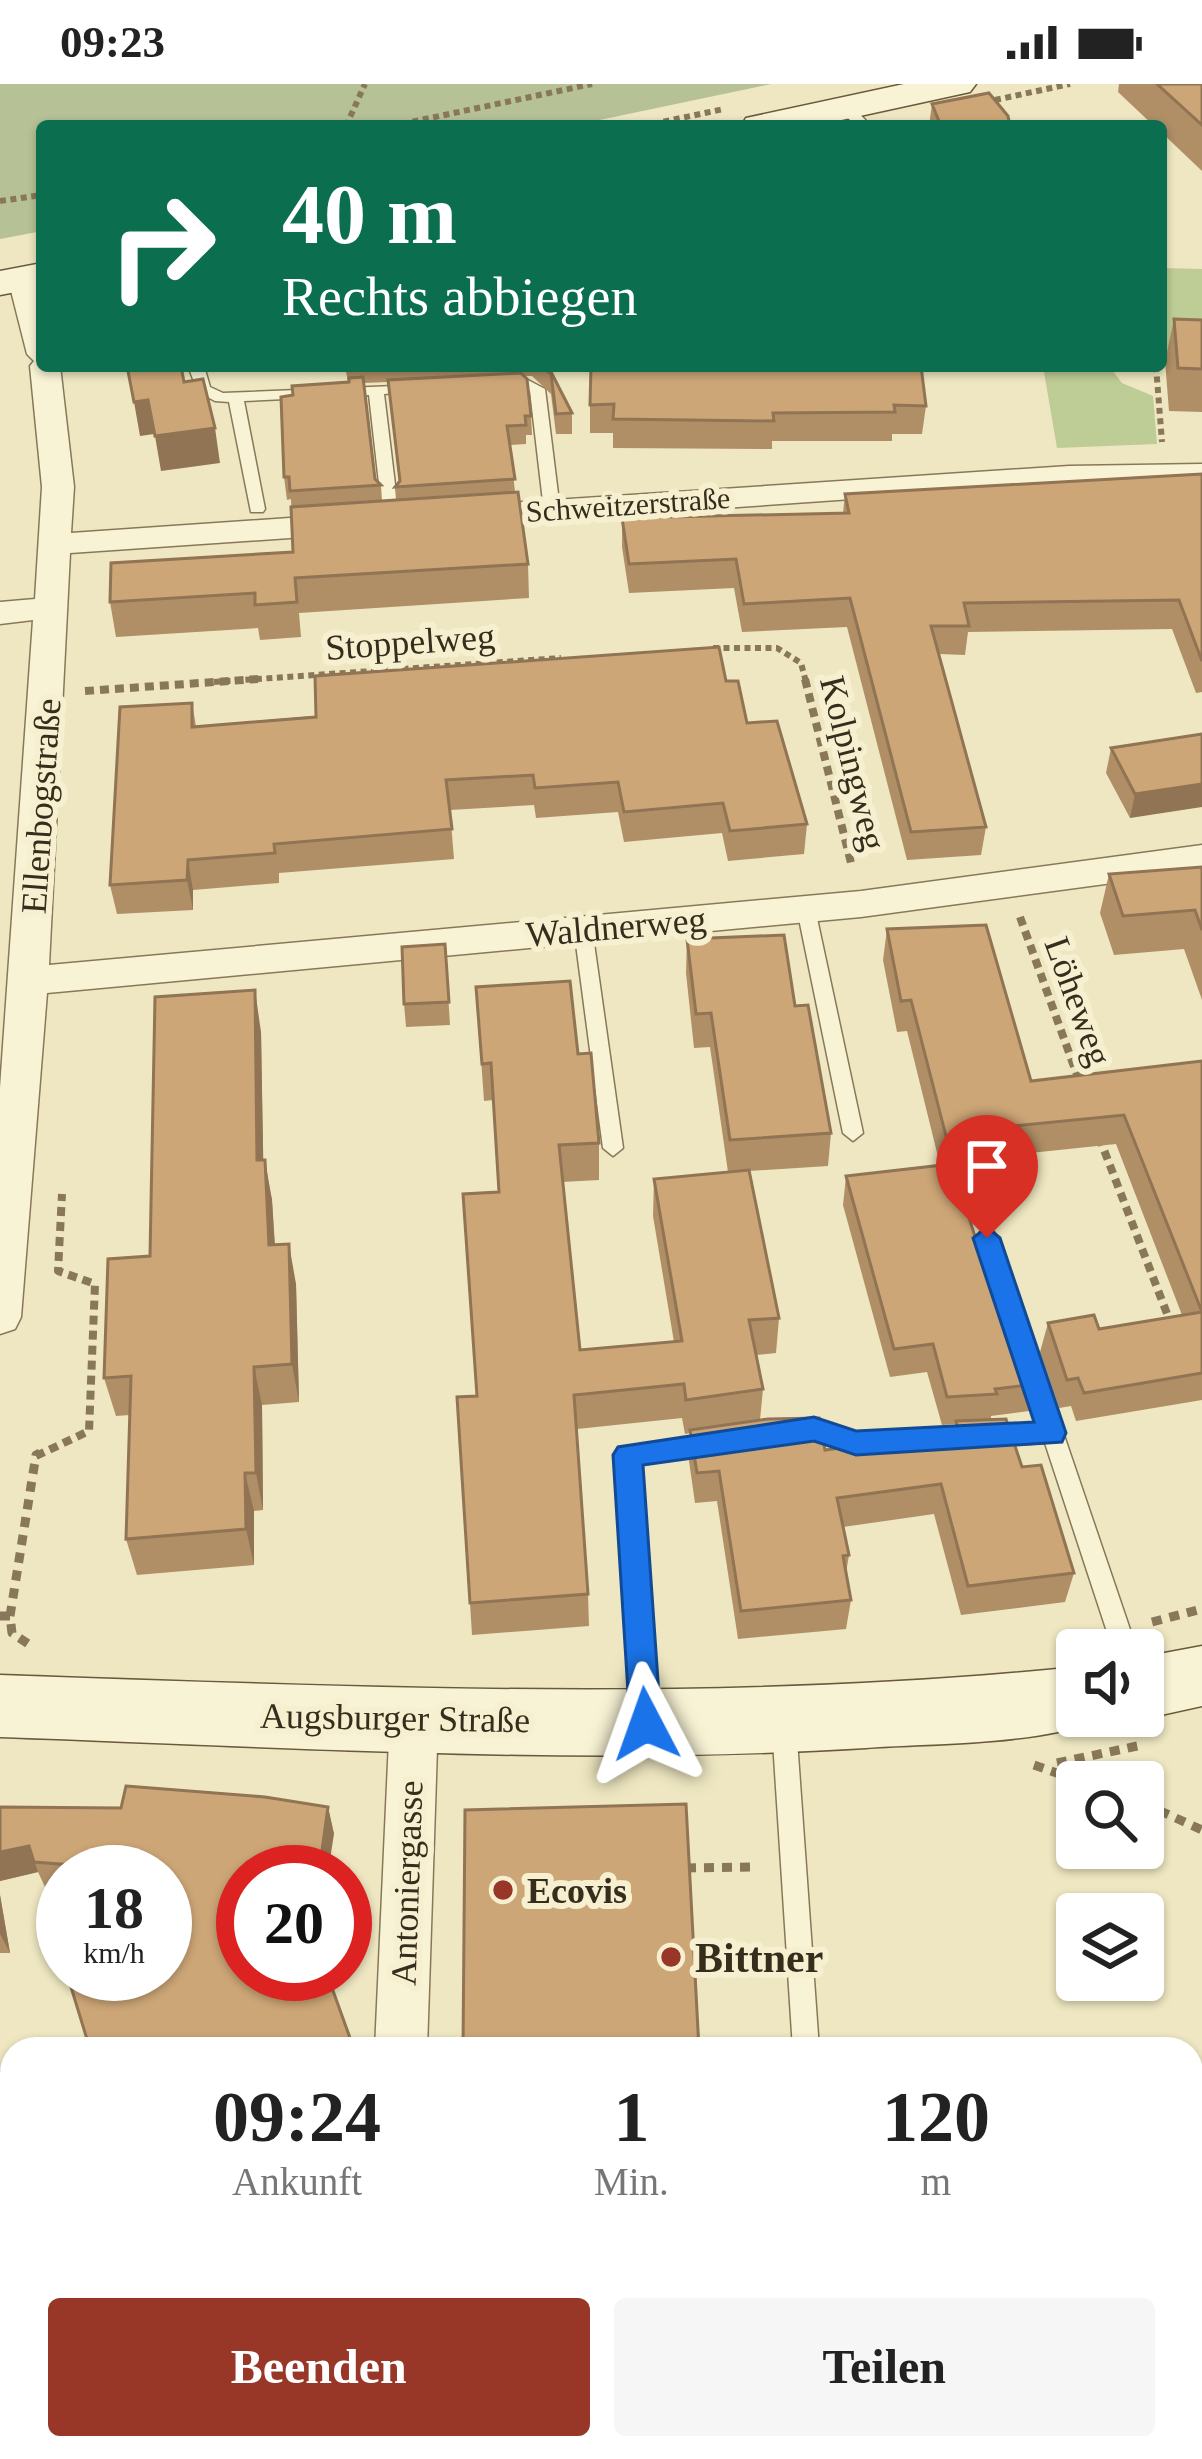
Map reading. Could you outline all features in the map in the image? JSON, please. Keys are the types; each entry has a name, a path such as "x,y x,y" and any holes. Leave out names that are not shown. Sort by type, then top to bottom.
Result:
{"street":[{"path":"823,120 855,117 957,84"},
{"path":"21,279 36,333"},
{"name":"Ellenbogstraße","path":"0,1317 29,981 52,608 57,447 46,372"},
{"name":"Schweitzerstraße","path":"55,544 413,513 552,510 1069,475 1202,473"},
{"path":"0,613 52,608"},
{"name":"Waldnerweg","path":"29,981 861,904 1202,858"},
{"name":"Augsburger Straße","path":"0,1706 646,1724 958,1714 1056,1702"},
{"name":"Antoniergasse","path":"401,2037 414,1718"}],"lane":[{"path":"198,372 203,389 211,396 236,398 422,387"},
{"path":"492,383 521,382 537,389 552,510"},
{"path":"376,390 413,513"},
{"path":"236,398 257,509"},
{"path":"806,909 853,1133"},
{"path":"583,929 613,1148"},
{"path":"987,1238 1118,1629"},
{"path":"646,1724 628,1455 814,1429 856,1443 1052,1433"},
{"path":"784,1719 805,2037"}],"path":[{"path":"349,120 365,84"},
{"path":"421,120 592,84"},
{"path":"0,201 36,197"},
{"path":"1157,372 1163,449"},
{"name":"Kolpingweg","path":"710,648 777,648 801,663 861,904"},
{"name":"Stoppelweg","path":"47,694 571,658"},
{"name":"Löheweg","path":"1010,887 1082,1090"},
{"path":"1098,1135 1175,1335"},
{"path":"0,1616 10,1616 12,1633 44,1652"},
{"path":"1034,1765 1056,1772"},
{"path":"1164,1813 1202,1830"},
{"path":"686,1868 794,1866"}],"green space":[{"path":"0,84 771,84 600,120 36,120 36,232 0,239"},
{"path":"1167,268 1202,269 1202,351 1167,349"},
{"path":"1044,372 1114,372 1122,383 1153,396 1157,444 1057,448"}],"building":[{"path":"1157,84 1202,84 1202,125"},
{"path":"989,93 1009,120 939,120 932,104"},
{"path":"1174,319 1202,320 1202,369 1178,368"},
{"path":"128,372 182,372 184,382 203,379 215,428 155,436 148,400 134,402"},
{"path":"549,372 551,372 572,413 556,414"},
{"path":"591,372 922,372 926,406 894,405 895,412 773,413 774,421 613,419 614,404 590,405"},
{"path":"521,373 527,379 531,416 525,416 526,425 507,426 515,479 395,487 400,481 388,380"},
{"path":"363,377 375,479 381,485 290,491 289,477 284,477 281,397 293,395 292,386"},
{"path":"1202,474 1202,661 1179,600 964,603 969,626 931,626 986,827 911,832 850,598 744,604 736,559 629,564 622,518 849,513 845,494"},
{"path":"518,492 528,564 295,578 297,602 255,605 255,593 110,602 111,563 293,552 291,507"},
{"path":"719,647 726,681 738,681 747,723 777,721 807,824 730,831 723,803 624,812 618,782 535,788 533,775 446,780 452,829 274,844 275,853 188,860 187,880 110,885 120,707 192,703 192,727 316,717 315,676"},
{"path":"1202,734 1202,784 1135,794 1111,748"},
{"path":"1202,867 1202,930 1195,910 1123,916 1109,874"},
{"path":"986,925 1031,1081 1202,1061 1202,1312 1124,1115 1004,1127 1014,1165 955,1171 911,1000 901,1001 887,929"},
{"path":"784,935 795,1006 808,1005 831,1133 730,1140 711,1013 696,1014 687,939"},
{"path":"445,944 449,1002 404,1004 402,947"},
{"path":"570,981 578,1054 591,1053 599,1143 559,1145 580,1350 682,1341 654,1179 749,1170 779,1318 749,1320 763,1389 686,1400 684,1384 574,1395 588,1594 470,1603 457,1397 477,1396 463,1194 499,1192 491,1063 482,1064 476,987"},
{"path":"255,990 257,1160 265,1160 269,1245 289,1244 292,1364 254,1367 256,1473 245,1473 246,1529 126,1539 131,1376 104,1378 108,1259 150,1256 155,997"},
{"path":"952,1164 1005,1331 1018,1328 1036,1384 995,1389 997,1394 947,1397 933,1344 894,1349 846,1176"},
{"path":"1202,1312 1202,1373 1084,1393 1078,1378 1067,1380 1048,1323 1094,1315 1099,1329"},
{"path":"819,1418 825,1450 959,1432 956,1421 1006,1419 1022,1467 1041,1465 1074,1573 968,1586 941,1484 837,1498 849,1555 843,1556 851,1600 741,1611 719,1471 697,1473 690,1430 768,1419"},
{"path":"126,1786 328,1807 323,1845 216,1845 216,2001 337,2001 350,2037 86,2037 75,2001 192,2001 192,1845 36,1845 34,1862 29,1846 0,1852 0,1807 121,1808"},
{"path":"686,1804 698,2037 463,2037 465,1810"}],"place":[{"name":"Ecovis","path":"503,1890"},
{"name":"Bittner","path":"671,1957"}],"route":[{"path":"646,1724 628,1455 814,1429 856,1443 1052,1433 987,1238"}]}
